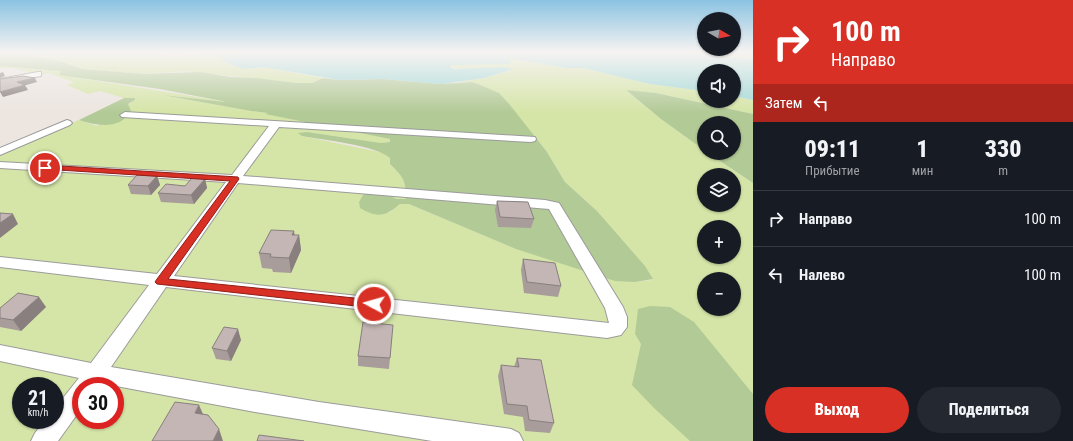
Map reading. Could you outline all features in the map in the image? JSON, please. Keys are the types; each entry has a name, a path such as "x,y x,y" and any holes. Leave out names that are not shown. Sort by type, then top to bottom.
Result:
{"street":[{"path":"0,81 38,74"},
{"path":"125,115 530,139"},
{"path":"0,152 67,123"},
{"path":"93,377 160,282 277,123"},
{"path":"0,165 235,179 490,199 554,206 619,316 618,327 614,330 607,331 160,282 0,262"},
{"path":"0,353 81,377"},
{"path":"124,385 511,441"},
{"path":"43,441 72,404"}],"green space":[{"path":"31,73 61,73 60,75 222,101 226,103 166,95 268,113 266,114 390,139 390,142 381,143 307,132 299,133 302,136 384,153 390,158 390,164 403,179 406,199 397,199 376,190 389,213 400,204 409,204 516,249 635,282 652,280 597,211 565,182 547,152 499,93 472,82 458,82 484,78 504,73 602,73 650,84 697,90 697,102 656,93 627,91 661,119 697,145 697,160 718,160 730,168 697,168 697,212 741,212 741,175 753,183 753,441 0,441 0,153 79,120 97,126 135,100 135,98 124,98 100,91 88,94 67,85 74,82 48,73 41,75"},
{"path":"60,73 144,74 203,73 230,77 256,78 296,83 312,83 323,78 340,80 383,79 441,84 472,82 478,84 499,93 510,105 547,152 565,182 597,211 645,266 653,279 635,282 615,281 516,249 409,204 400,204 390,212 381,215 376,215 366,211 360,208 359,202 363,195 376,190 397,199 406,199 403,179 390,164 390,158 383,153 362,146 302,136 298,133 307,132 381,143 390,142 390,139 265,114 268,113 163,95 225,102 160,89 59,75"},
{"path":"126,73 164,73 144,74"},
{"path":"200,73 294,73 323,78 312,83 296,83"},
{"path":"626,90 656,93 697,102 697,108 725,108 753,114 753,183 741,175 741,168 730,168 718,160 741,160 741,116 697,116 697,145 661,119"},
{"path":"741,97 753,100 753,114 725,108 741,108"},
{"path":"124,98 135,98 135,100 128,104 131,111 121,121 114,124 100,125 79,120"},
{"path":"650,306 670,307 694,322 753,394 753,441 690,441 654,408 632,385 641,344 635,334 638,309"}],"water":[{"path":"297,73 502,73 484,78 441,84 383,79 340,80"},
{"path":"602,73 697,73 697,90 650,84"},
{"path":"741,73 753,73 753,100 741,97"}],"building":[{"path":"23,76 35,78 17,82 25,85 0,92 0,79"},
{"path":"137,175 157,176 148,186 128,185"},
{"path":"192,178 205,179 191,195 158,193 166,184 185,186"},
{"path":"497,201 528,202 534,219 500,217"},
{"path":"0,213 13,214 0,223"},
{"path":"271,230 294,231 292,235 299,235 289,258 270,257 271,254 259,253"},
{"path":"523,259 555,263 561,286 527,282"},
{"path":"18,293 39,297 13,320 0,318 0,308"},
{"path":"363,322 393,325 390,358 358,356"},
{"path":"224,327 238,329 227,351 212,348"},
{"path":"517,358 541,360 554,423 529,420 527,406 507,404 501,365 519,367"},
{"path":"175,402 199,405 195,413 208,415 219,429 213,441 152,441"},
{"path":"259,435 304,441 257,441"}],"route":[{"path":"45,168 235,179 160,282 374,304"}]}
